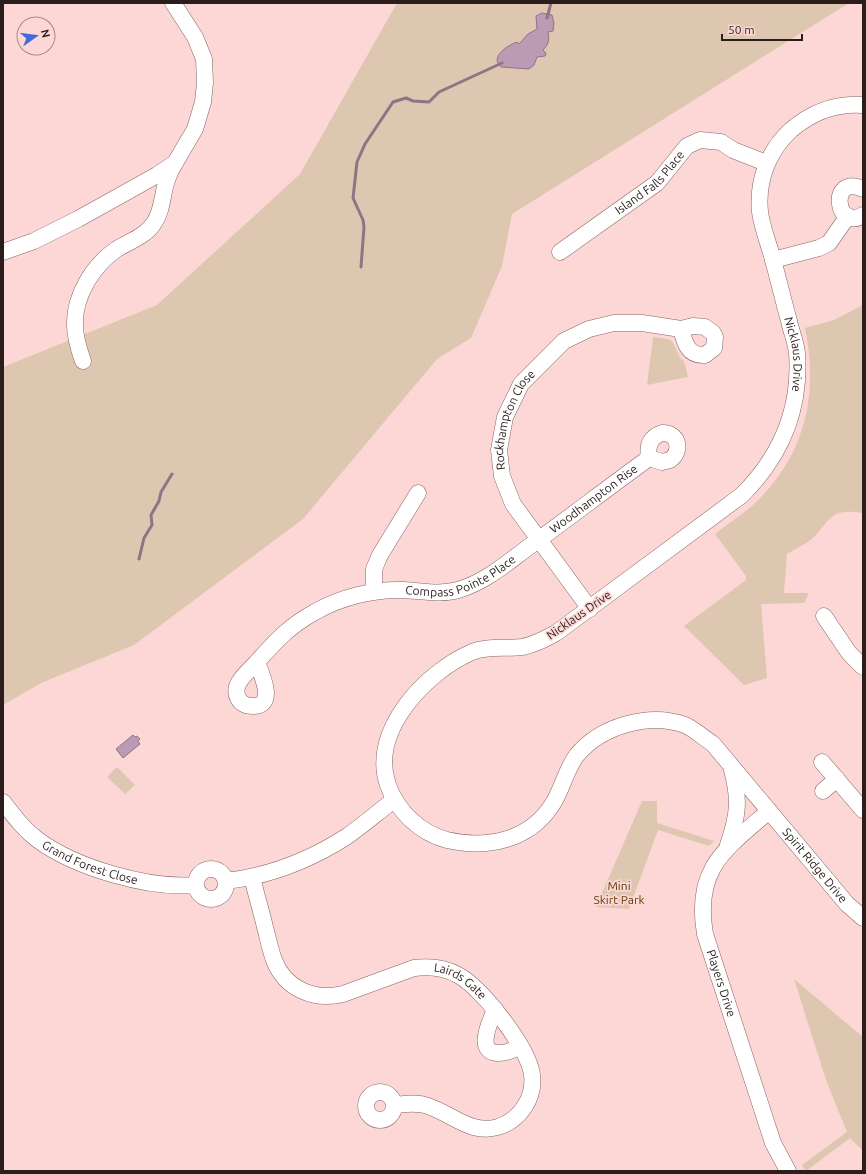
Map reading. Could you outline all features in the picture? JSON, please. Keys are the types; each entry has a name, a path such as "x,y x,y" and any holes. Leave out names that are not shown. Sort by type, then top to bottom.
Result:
{"street":[{"path":"83,361 75,326 77,309 92,271 104,258 143,235 155,223 161,207 166,180 195,129 203,102 205,83 204,60 195,37 173,3"},
{"name":"Nicklaus Drive","path":"769,811 713,744 685,726 655,720 626,724 595,738 576,756 551,806 534,825 514,836 490,844 464,844 439,838 419,827 405,814 394,800 387,784 384,764 385,748 390,729 402,710 429,681 452,663 473,652 494,648 522,647 540,641 556,633 742,495 765,471 780,443 796,398 797,352 760,213 761,187 766,163 784,137 802,121 824,109 850,104 863,105"},
{"name":"Island Falls Place","path":"560,252 657,183 687,146 700,140 721,142 733,150 766,163"},
{"path":"3,252 34,241 78,219 157,175 175,163"},
{"path":"773,260 824,246 834,238 855,215 842,212 839,207 841,194 851,186 863,189"},
{"name":"Rockhampton Close","path":"590,609 513,504 502,476 499,450 505,417 521,384 564,341 589,329 614,323 642,323 681,329"},
{"name":"Woodhampton Rise","path":"538,540 649,458"},
{"path":"374,591 374,569 380,555 418,493"},
{"name":"Compass Pointe Place","path":"258,662 281,635 299,620 320,609 343,600 374,591 404,590 445,592 457,590 484,580 538,540"},
{"path":"824,616 849,653 863,667"},
{"path":"822,762 863,810"},
{"name":"Nicklaus Drive","path":"727,846 735,825 738,806 738,794 730,765"},
{"path":"823,791 837,779"},
{"path":"226,881 252,877 316,855 347,836 394,800"},
{"name":"Grand Forest Close","path":"3,802 28,832 47,846 68,857 96,868 142,882 195,885"},
{"name":"Players Drive","path":"769,811 727,846 715,862 707,879 703,898 702,917 705,934 773,1143 788,1171"},
{"name":"Spirit Ridge Drive","path":"769,811 847,904 863,918"},
{"path":"209,868 217,869 223,874 226,881 226,890 221,896 213,900 204,899 198,893 195,885 196,878 202,871 209,868"},
{"name":"Lairds Gate","path":"252,877 274,960 285,979 303,992 322,997 332,997 402,971 424,967 446,970 464,979 495,1009 520,1046 529,1063 532,1076 532,1087 529,1098 524,1107 512,1120 505,1124 489,1128 475,1128 428,1106 414,1103 395,1104"},
{"path":"495,1009 485,1038 489,1048 493,1052 502,1054 510,1052 520,1046"}],"green space":[{"path":"397,3 849,3 512,214 502,266 471,338 437,359 303,519 134,645 41,683 3,705 3,367 157,305 300,174"},
{"path":"863,305 863,513 839,513 829,519 811,540 787,554 784,593 809,593 804,603 761,604 767,678 744,685 684,626 746,580 746,576 715,534 760,498 789,460 798,440 805,419 809,397 809,351 805,328 834,320"},
{"path":"653,337 670,340 674,344 681,359 684,361 688,377 647,385"},
{"path":"117,767 135,785 125,794 107,777"},
{"name":"Mini Skirt Park","path":"642,801 657,801 657,823 714,841 709,846 658,830 629,909 596,907"},
{"path":"794,979 863,1037 863,1151 850,1138 806,1171 802,1165 847,1132 826,1080"}],"shaded area":[{"path":"542,13 552,15 554,23 553,31 548,32 548,42 543,50 546,53 545,56 537,57 534,65 529,69 501,67 497,59 498,55 513,44 517,42 519,44 528,34 537,29 536,16"},
{"path":"133,735 140,739 138,741 140,744 123,758 116,749"}],"waterway":[{"path":"547,18 551,3"},
{"path":"361,267 364,227 363,220 353,198 357,162 365,144 393,102 406,98 413,101 429,102 439,92 502,63"},
{"path":"139,559 144,538 152,525 151,515 159,501 161,492 172,474"}]}
